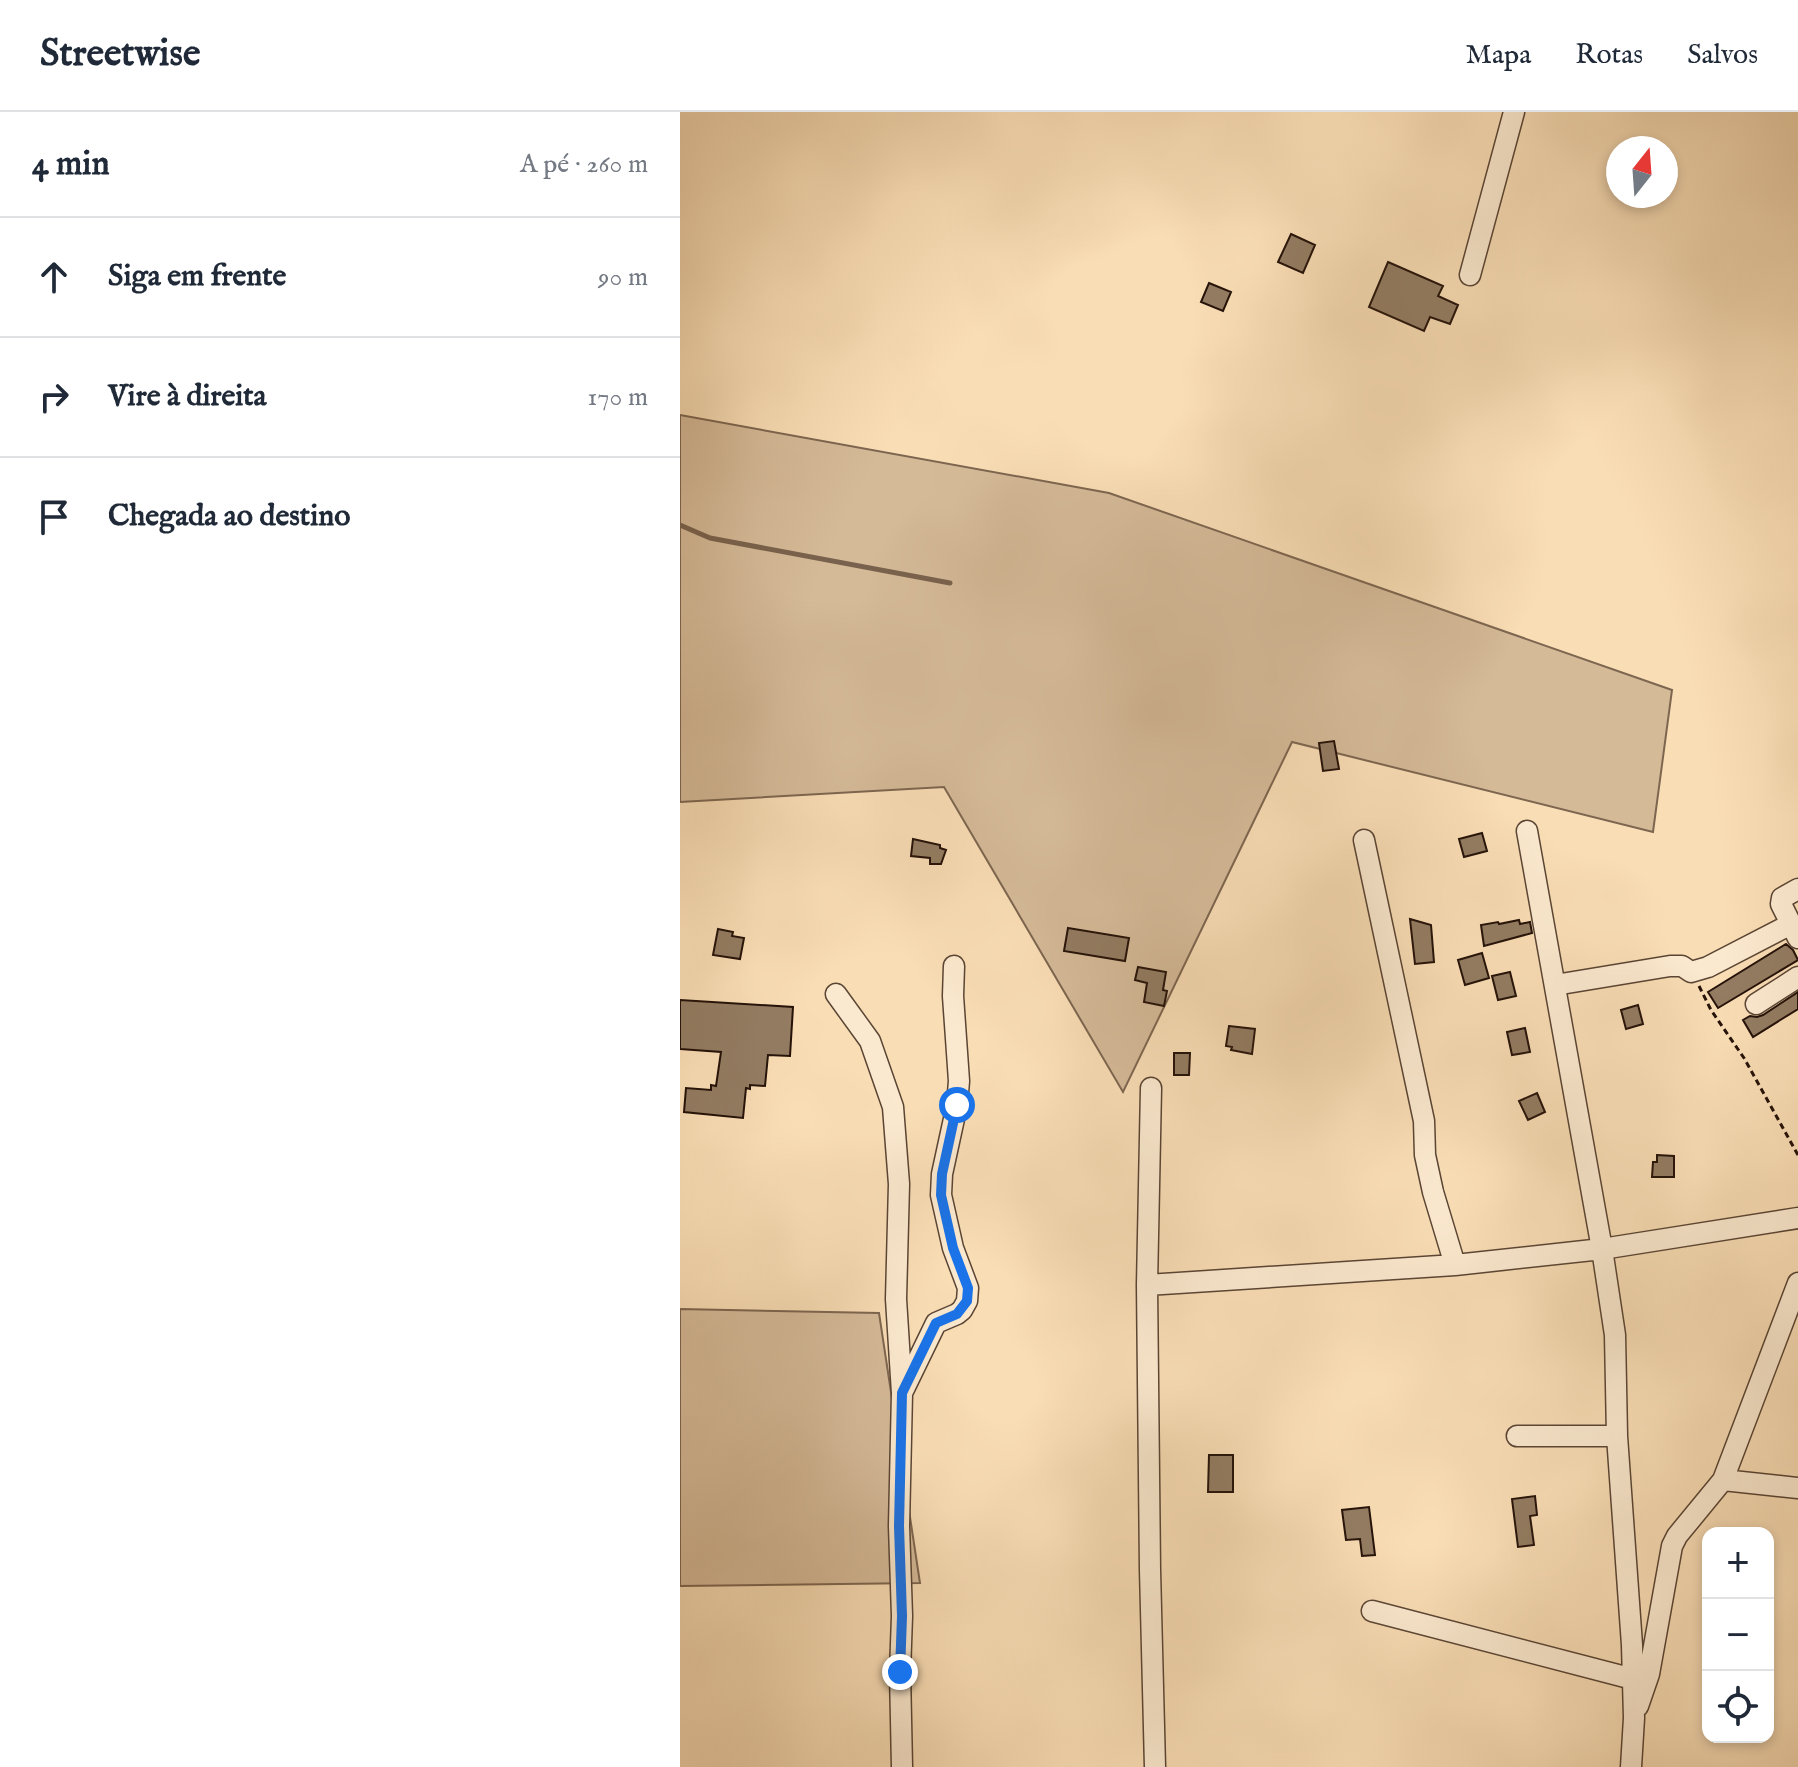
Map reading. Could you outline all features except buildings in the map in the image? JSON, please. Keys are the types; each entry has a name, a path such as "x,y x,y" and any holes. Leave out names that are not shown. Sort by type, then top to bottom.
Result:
{"street":[{"path":"1470,275 1514,112"},
{"path":"1527,831 1615,1335 1617,1436 1633,1679 1631,1767"},
{"path":"1364,840 1424,1121 1425,1155 1455,1265"},
{"path":"1555,985 1670,966 1682,966 1691,972 1708,967 1794,931 1782,909 1782,898 1798,889"},
{"path":"902,1393 936,1323 957,1314 967,1301 968,1288 953,1248 941,1195 959,1081 954,966"},
{"path":"1756,1004 1798,977"},
{"path":"836,994 870,1041 893,1107 899,1184 896,1299 902,1393 899,1526 902,1767"},
{"path":"1151,1088 1147,1285 1155,1767"},
{"path":"1147,1285 1455,1265 1602,1249 1798,1218"},
{"path":"1634,1718 1649,1674 1672,1546 1723,1480 1798,1283"},
{"path":"1517,1436 1617,1436"},
{"path":"1723,1480 1798,1488"},
{"path":"1372,1611 1633,1679"}],"path":[{"path":"1691,972 1798,1155"}],"shaded area":[{"path":"680,415 1109,493 1672,690 1653,832 1292,742 1123,1092 944,787 680,802"},
{"path":"680,1309 879,1313 920,1583 680,1586"}],"waterway":[{"path":"680,525 710,538 950,583"}],"route":[{"path":"900,1672 902,1393 936,1323 957,1314 967,1301 968,1288 953,1248 941,1195 942,1174 957,1105"}]}
